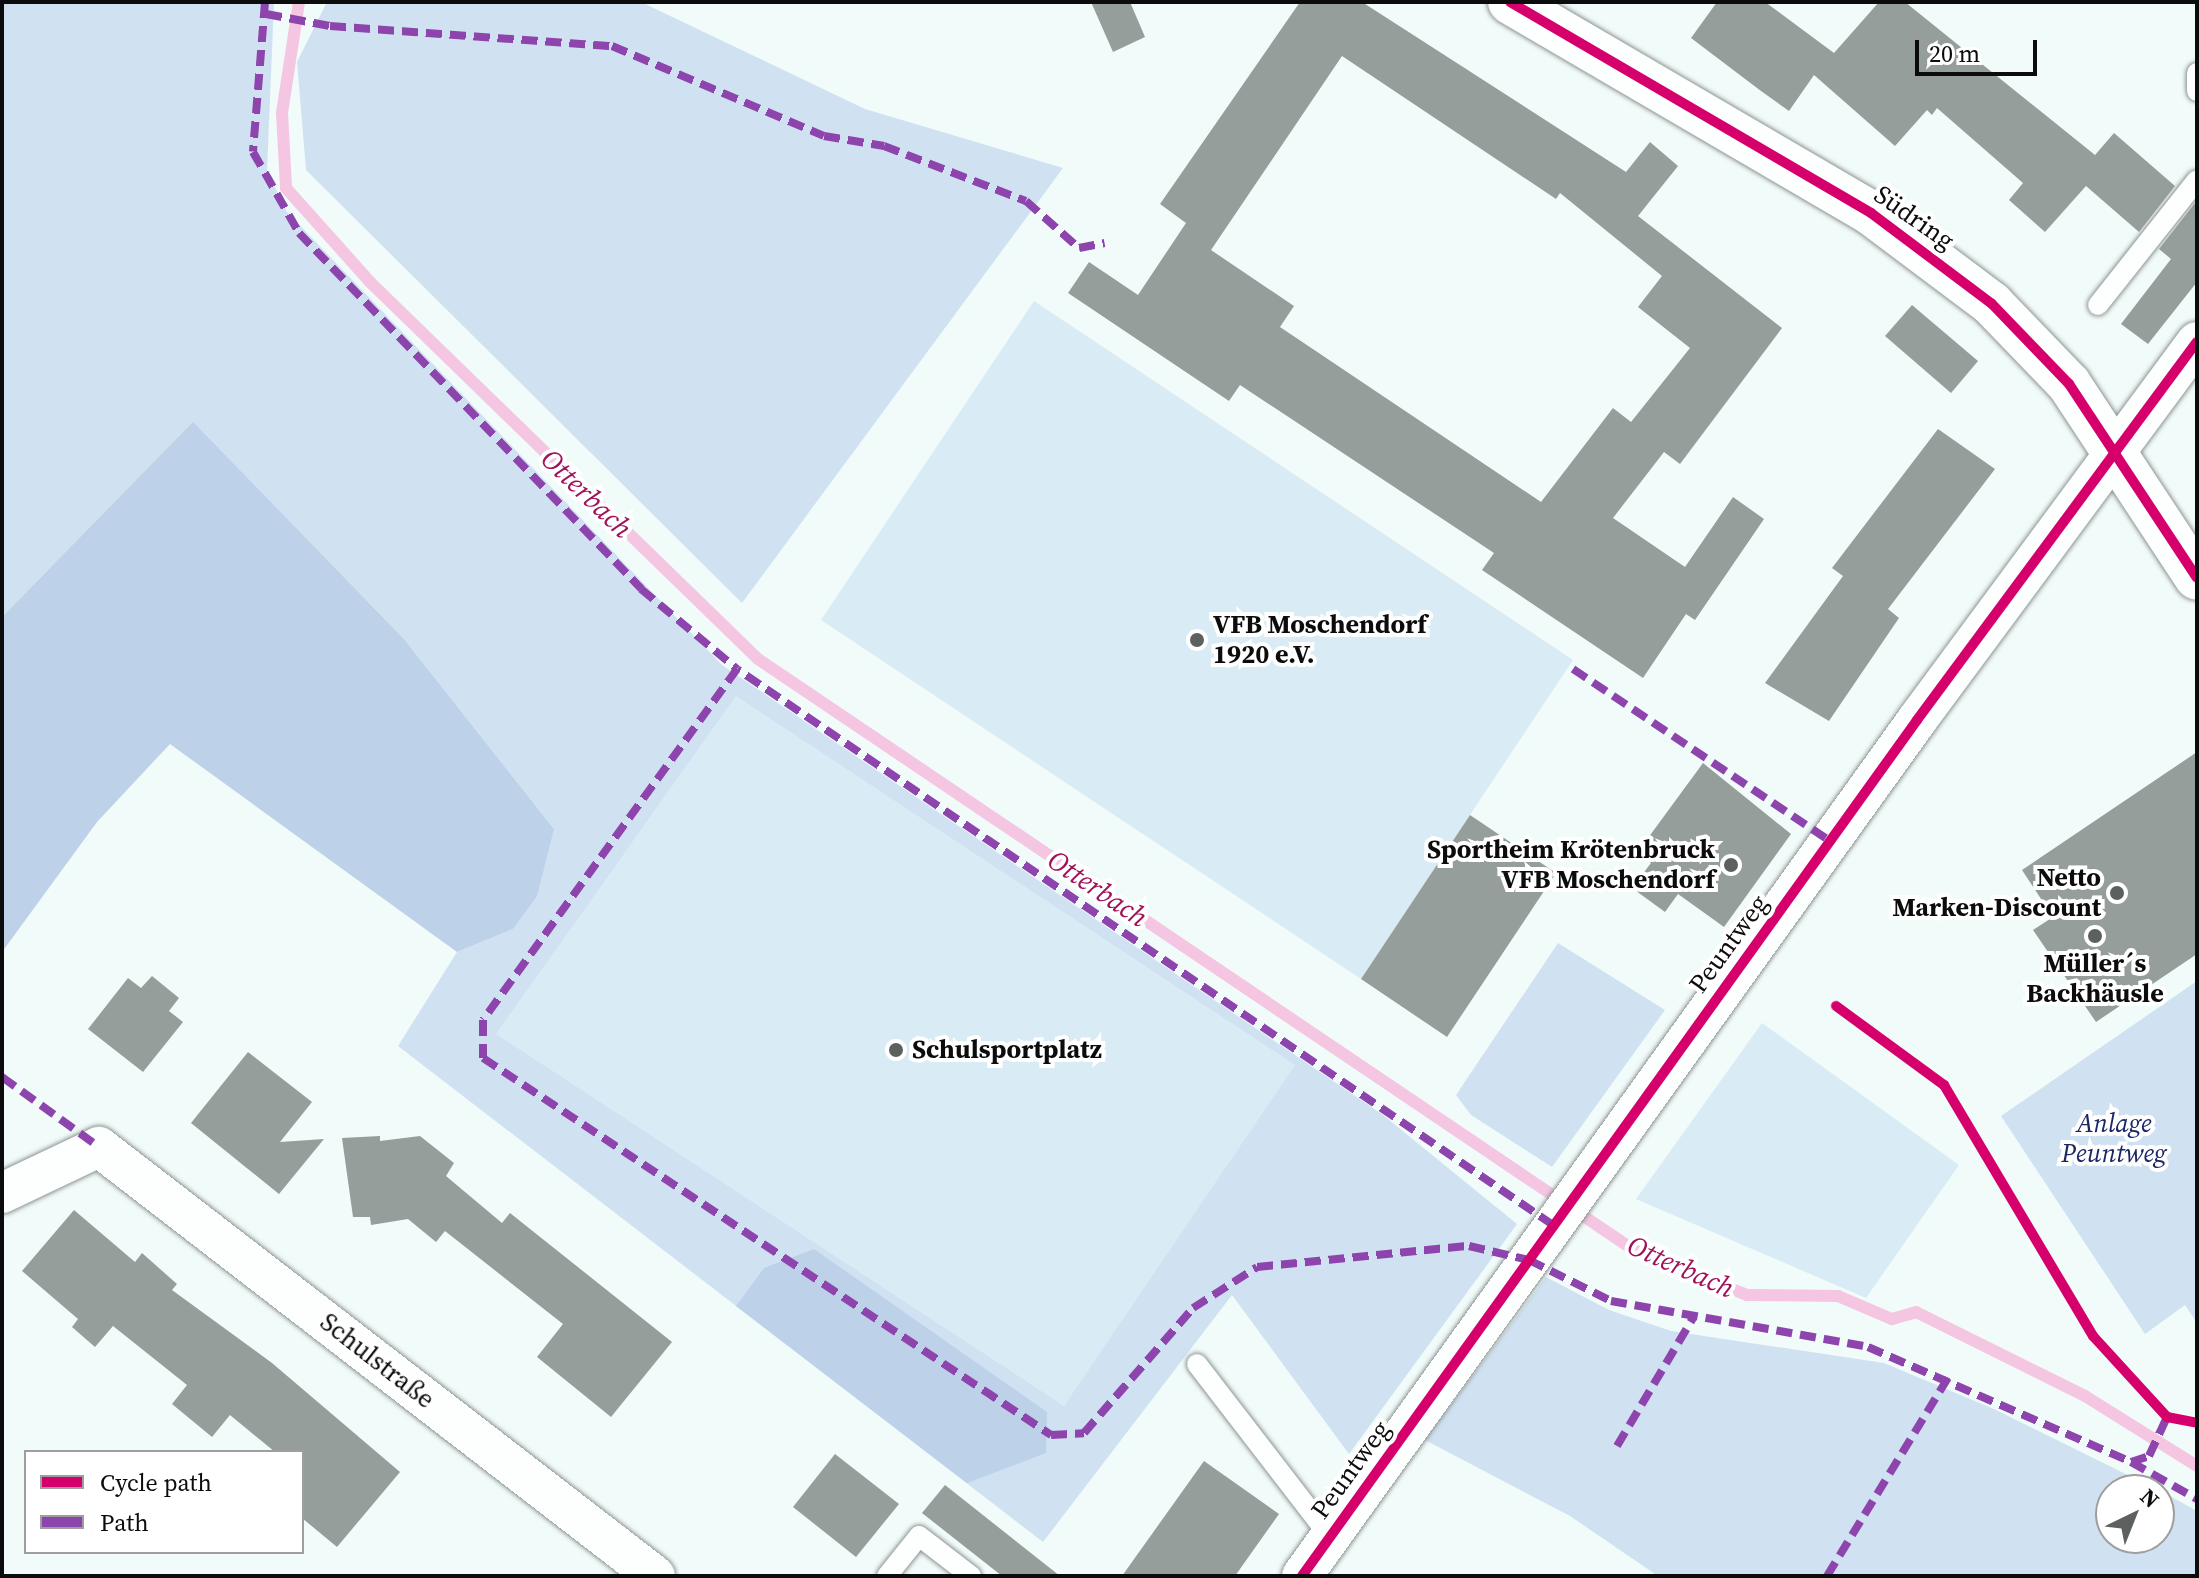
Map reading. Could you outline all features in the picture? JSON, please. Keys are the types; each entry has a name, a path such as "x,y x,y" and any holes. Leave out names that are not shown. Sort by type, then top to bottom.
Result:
{"street":[{"name":"Südring","path":"1510,2 1932,255 1992,304 2069,384 2116,448 2197,578"},
{"name":"Peuntweg","path":"1302,1576 2116,448 2197,342"},
{"name":"Schulstraße","path":"2,1193 99,1147 655,1576"}],"lane":[{"path":"2197,73 2197,91"},
{"path":"2098,305 2197,180"},
{"path":"1197,1364 1330,1537"},
{"path":"887,1576 919,1536 971,1576"}],"green space":[{"path":"2,2 274,2 267,171 287,212 722,665 1383,1115 1517,1224 1349,1454 1232,1295 1043,1542 398,1046 457,952 513,929 554,829 404,639 193,423 2,617"},
{"path":"327,2 641,2 865,109 1063,168 742,603 306,170 297,62"},
{"path":"1558,943 1665,1010 1552,1167 1471,1115 1456,1095"},
{"name":"Anlage Peuntweg","path":"2197,981 2197,1323 2185,1305 2145,1334 2001,1116"},
{"path":"1546,1277 1609,1310 1671,1331 1884,1363 1994,1409 2126,1474 2095,1474 2095,1554 2175,1554 2175,1499 2197,1511 2197,1576 1658,1576 1570,1516 1425,1440"}],"shaded area":[{"name":"VFB Moschendorf 1920 e.V.","path":"1034,301 1573,660 1361,979 821,620"},
{"path":"193,422 404,639 554,829 537,896 513,929 457,952 170,744 97,822 2,952 2,617"},
{"name":"Schulsportplatz","path":"736,696 1295,1065 1064,1406 496,1034"},
{"path":"1762,1023 1959,1165 1866,1298 1636,1199"},
{"path":"814,1249 1047,1412 1046,1453 967,1483 736,1306 764,1268"}],"building":[{"path":"1091,2 1130,2 1145,37 1113,52"},
{"path":"1300,2 1362,2 1626,172 1650,142 1678,166 1638,216 1782,328 1680,464 1664,452 1613,518 1685,567 1733,497 1764,519 1695,620 1686,614 1643,678 1482,570 1494,553 1240,385 1229,401 1068,293 1089,262 1138,295 1186,223 1160,204","holes":["1342,56 1556,199 1560,193 1662,276 1638,307 1690,348 1631,422 1613,408 1541,502 1280,327 1294,306 1211,250"]},
{"path":"1717,2 1765,2 1834,53 1879,2 1905,2 2095,155 2114,133 2175,186 2139,232 2086,186 2045,232 2009,200 2023,183 1937,108 1932,115 1927,110 1895,146 1814,75 1789,111 1691,38"},
{"path":"2195,203 2197,282 2148,344 2121,324 2171,259 2159,249"},
{"path":"1912,305 1978,361 1951,393 1885,336"},
{"path":"1938,429 1995,469 1888,609 1899,618 1829,721 1765,683 1843,576 1832,568"},
{"name":"Netto Marken-Discount","path":"2197,752 2197,954 2096,1022 2033,930 2053,917 2022,870"},
{"path":"1703,763 1791,834 1724,927 1678,894 1665,912 1632,888 1651,863 1637,853"},
{"path":"1470,815 1556,873 1447,1037 1361,979"},
{"path":"152,976 179,998 169,1011 183,1022 143,1072 88,1029 128,978 141,988"},
{"path":"248,1052 312,1102 280,1142 324,1139 279,1194 191,1123"},
{"path":"380,1136 380,1141 420,1136 454,1163 446,1176 502,1223 510,1213 672,1342 611,1417 537,1357 563,1324 445,1231 436,1242 408,1219 371,1225 370,1217 353,1217 342,1138"},
{"path":"74,1210 135,1262 142,1253 177,1284 172,1290 272,1363 400,1472 337,1547 304,1520 304,1450 273,1450 230,1415 212,1437 172,1404 187,1385 113,1326 95,1347 72,1327 78,1319 22,1271"},
{"path":"835,1454 899,1504 856,1557 793,1507"},
{"path":"1204,1461 1279,1514 1235,1576 1122,1576"},
{"path":"945,1485 1060,1576 1002,1576 922,1513"}],"waterway":[{"name":"Otterbach","path":"299,2 282,113 286,188 370,282 758,659 1634,1250 1747,1295 1838,1296 1892,1319 1916,1312 2085,1396 2197,1466"}],"marked path":[{"path":"265,2 253,152 299,233 641,589 737,669"},
{"path":"266,14 330,26 612,46 824,136 884,146 1026,201 1079,248 1105,243"},
{"path":"1553,1225 737,669 483,1020 483,1058 1051,1435 1084,1433 1193,1308 1257,1267 1469,1246 1529,1260 1611,1301 1868,1347 2131,1462 2149,1456 2167,1417"},
{"path":"1573,669 1830,841"},
{"path":"2,1077 99,1147"},
{"path":"1617,1446 1693,1318"},
{"path":"1827,1576 1948,1378"},
{"path":"2131,1462 2197,1499"}],"cycle path":[{"path":"1510,2 1871,213 1992,304 2069,384 2197,578"},
{"path":"1302,1576 1917,720 2197,342"},
{"path":"1836,1006 1944,1085 2093,1336 2167,1417 2197,1423"}],"place":[{"name":"VFB Moschendorf 1920 e.V.","path":"1197,640"},
{"name":"Sportheim Krötenbruck VFB Moschendorf","path":"1731,865"},
{"name":"Netto Marken-Discount","path":"2117,893"},
{"name":"Müller´s Backhäusle","path":"2095,936"},
{"name":"Schulsportplatz","path":"896,1050"}]}
